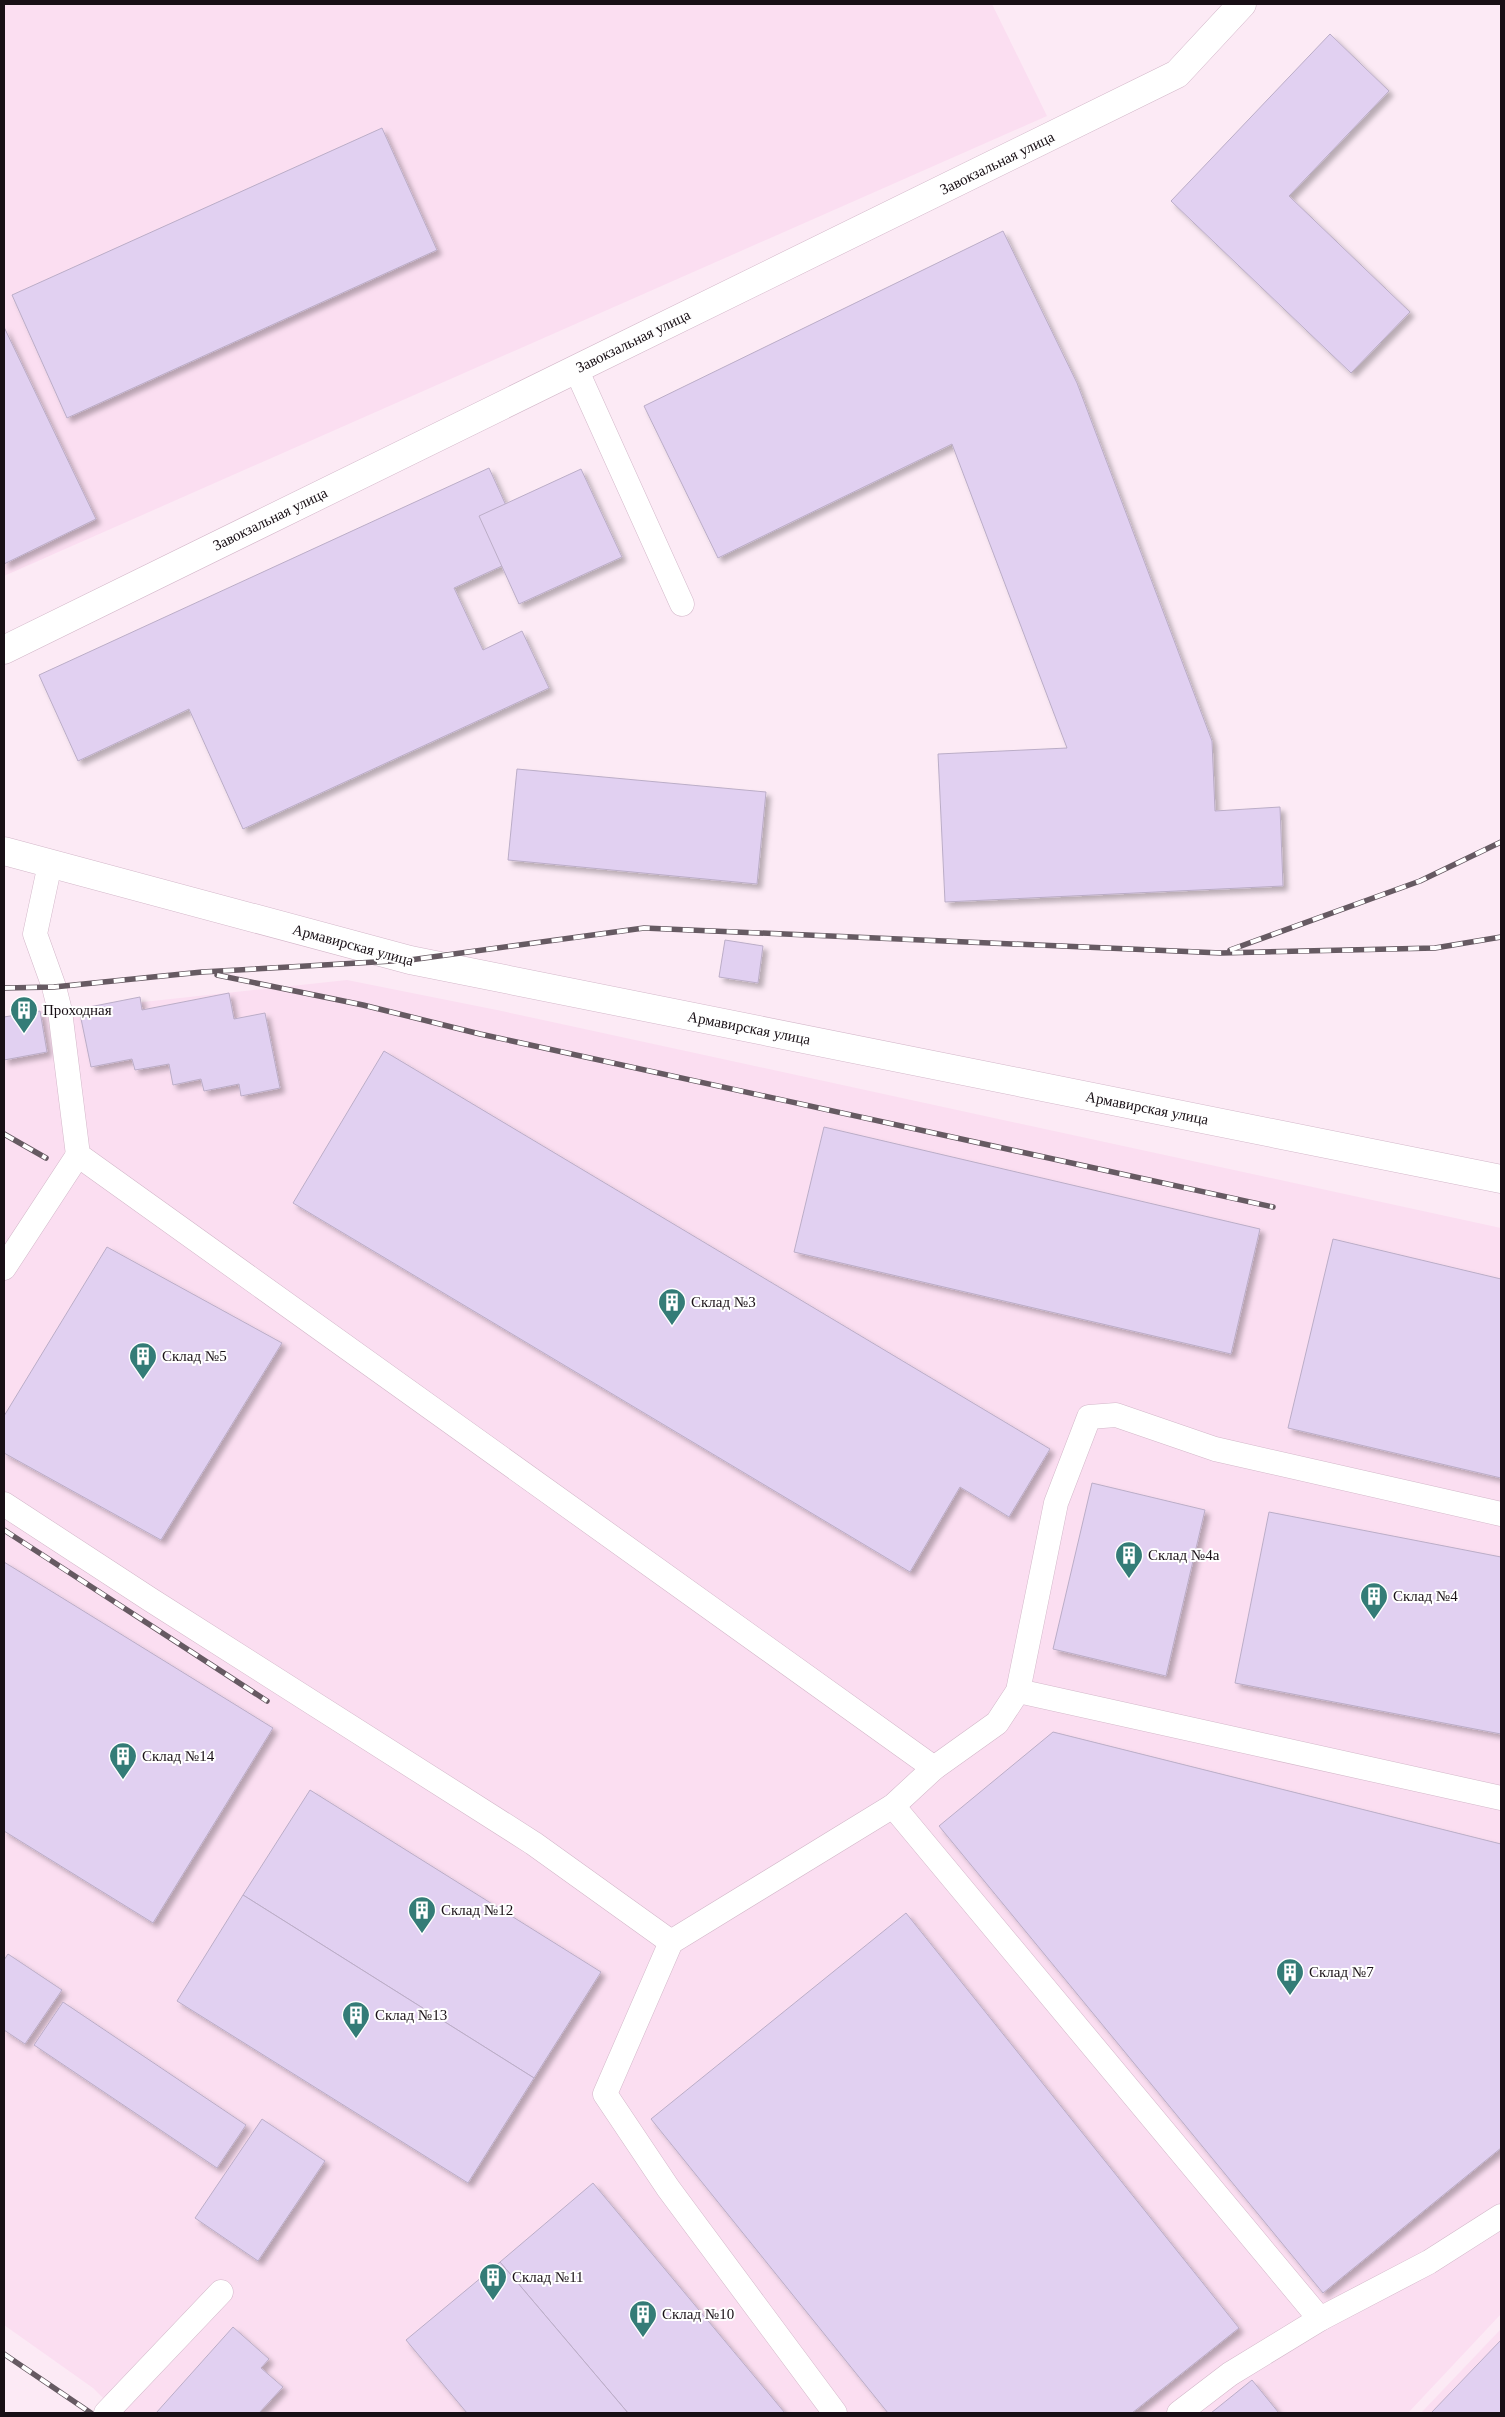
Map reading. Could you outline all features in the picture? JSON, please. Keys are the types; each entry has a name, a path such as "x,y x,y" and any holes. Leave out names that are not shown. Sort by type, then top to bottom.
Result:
{"main road":[{"name":"Завокзальная улица","path":"4,650 1177,74 1242,4"},
{"name":"Армавирская улица","path":"4,851 410,960 1501,1179"}],"lane":[{"path":"576,369 682,604"},
{"path":"4,1268 78,1155 60,1011 54,987 35,934 50,864"},
{"path":"78,1155 934,1768"},
{"path":"835,2413 668,2188 605,2094 671,1942 893,1806 934,1768 997,1723 1018,1691 1056,1503 1089,1417 1116,1414 1215,1449 1501,1514"},
{"path":"4,1504 150,1600 533,1843 671,1942"},
{"path":"1018,1691 1501,1798"},
{"path":"893,1806 1320,2320"},
{"path":"1179,2413 1230,2374 1320,2320 1429,2262 1501,2216"},
{"path":"106,2413 221,2292"}],"shaded area":[{"path":"4,4 992,4 1047,116 4,576"},
{"path":"347,980 497,1010 1501,1228 1501,2314 1408,2413 118,2413 93,2388 4,2325 4,1017 40,1011 60,1011"},
{"path":"1501,2329 1501,2413 1421,2413"}],"building":[{"path":"1330,34 1389,91 1289,196 1410,312 1351,373 1171,201"},
{"path":"382,128 437,250 67,418 12,295"},
{"path":"1003,231 1077,383 1212,741 1215,811 1280,807 1283,886 945,902 938,754 1067,748 952,444 718,558 644,406"},
{"path":"4,327 96,519 4,564"},
{"path":"489,468 528,554 454,588 483,650 522,631 549,688 243,829 189,709 78,761 39,675"},
{"path":"581,469 622,557 519,604 479,516"},
{"path":"517,769 766,792 757,884 508,860"},
{"path":"725,940 763,946 758,983 719,977"},
{"path":"229,993 234,1019 265,1013 280,1088 241,1096 239,1084 204,1091 201,1079 173,1085 169,1064 135,1070 132,1059 91,1067 79,1009 140,997 142,1010"},
{"name":"Проходная","path":"40,1011 47,1052 4,1060 4,1017"},
{"name":"Склад №3","path":"384,1051 1050,1449 1009,1517 960,1487 910,1572 293,1203"},
{"path":"824,1127 1260,1229 1231,1354 794,1252"},
{"path":"1333,1239 1501,1279 1501,1478 1288,1428"},
{"name":"Склад №5","path":"107,1247 282,1343 161,1540 4,1453 4,1416"},
{"name":"Склад №4а","path":"1092,1483 1205,1510 1166,1676 1053,1649"},
{"name":"Склад №4","path":"1269,1512 1501,1557 1501,1734 1235,1683"},
{"name":"Склад №14","path":"4,1562 273,1728 153,1923 4,1831"},
{"name":"Склад №7","path":"1053,1732 1501,1844 1501,2148 1323,2293 939,1826"},
{"name":"Склад №12","path":"310,1790 601,1972 534,2078 243,1895"},
{"name":"Склад №13","path":"243,1895 534,2078 468,2183 177,2001"},
{"path":"906,1913 1239,2328 1132,2413 888,2413 651,2119"},
{"path":"8,1954 62,1990 25,2044 4,2030 4,1960"},
{"path":"63,2002 246,2125 217,2168 34,2045"},
{"path":"262,2119 325,2161 258,2261 195,2218"},
{"name":"Склад №10","path":"593,2183 785,2413 628,2413 500,2262"},
{"name":"Склад №11","path":"500,2262 628,2413 467,2413 406,2340"},
{"path":"233,2327 269,2359 261,2368 283,2387 259,2413 156,2413"},
{"path":"1501,2340 1501,2413 1431,2413"},
{"path":"1252,2380 1279,2413 1211,2413"}],"railway":[{"path":"1230,950 1420,881 1501,842"},
{"path":"4,988 54,987 202,972 410,960 644,928 1221,953 1435,948 1501,937"},
{"path":"217,975 363,1005 480,1034 1273,1207"},
{"path":"4,1134 46,1158"},
{"path":"4,1530 267,1701"},
{"path":"4,2354 91,2413"}],"place":[{"name":"Проходная","path":"24,1034"},
{"name":"Склад №3","path":"672,1326"},
{"name":"Склад №5","path":"143,1380"},
{"name":"Склад №4а","path":"1129,1579"},
{"name":"Склад №4","path":"1374,1620"},
{"name":"Склад №14","path":"123,1780"},
{"name":"Склад №12","path":"422,1934"},
{"name":"Склад №7","path":"1290,1996"},
{"name":"Склад №13","path":"356,2039"},
{"name":"Склад №11","path":"493,2301"},
{"name":"Склад №10","path":"643,2338"}]}
